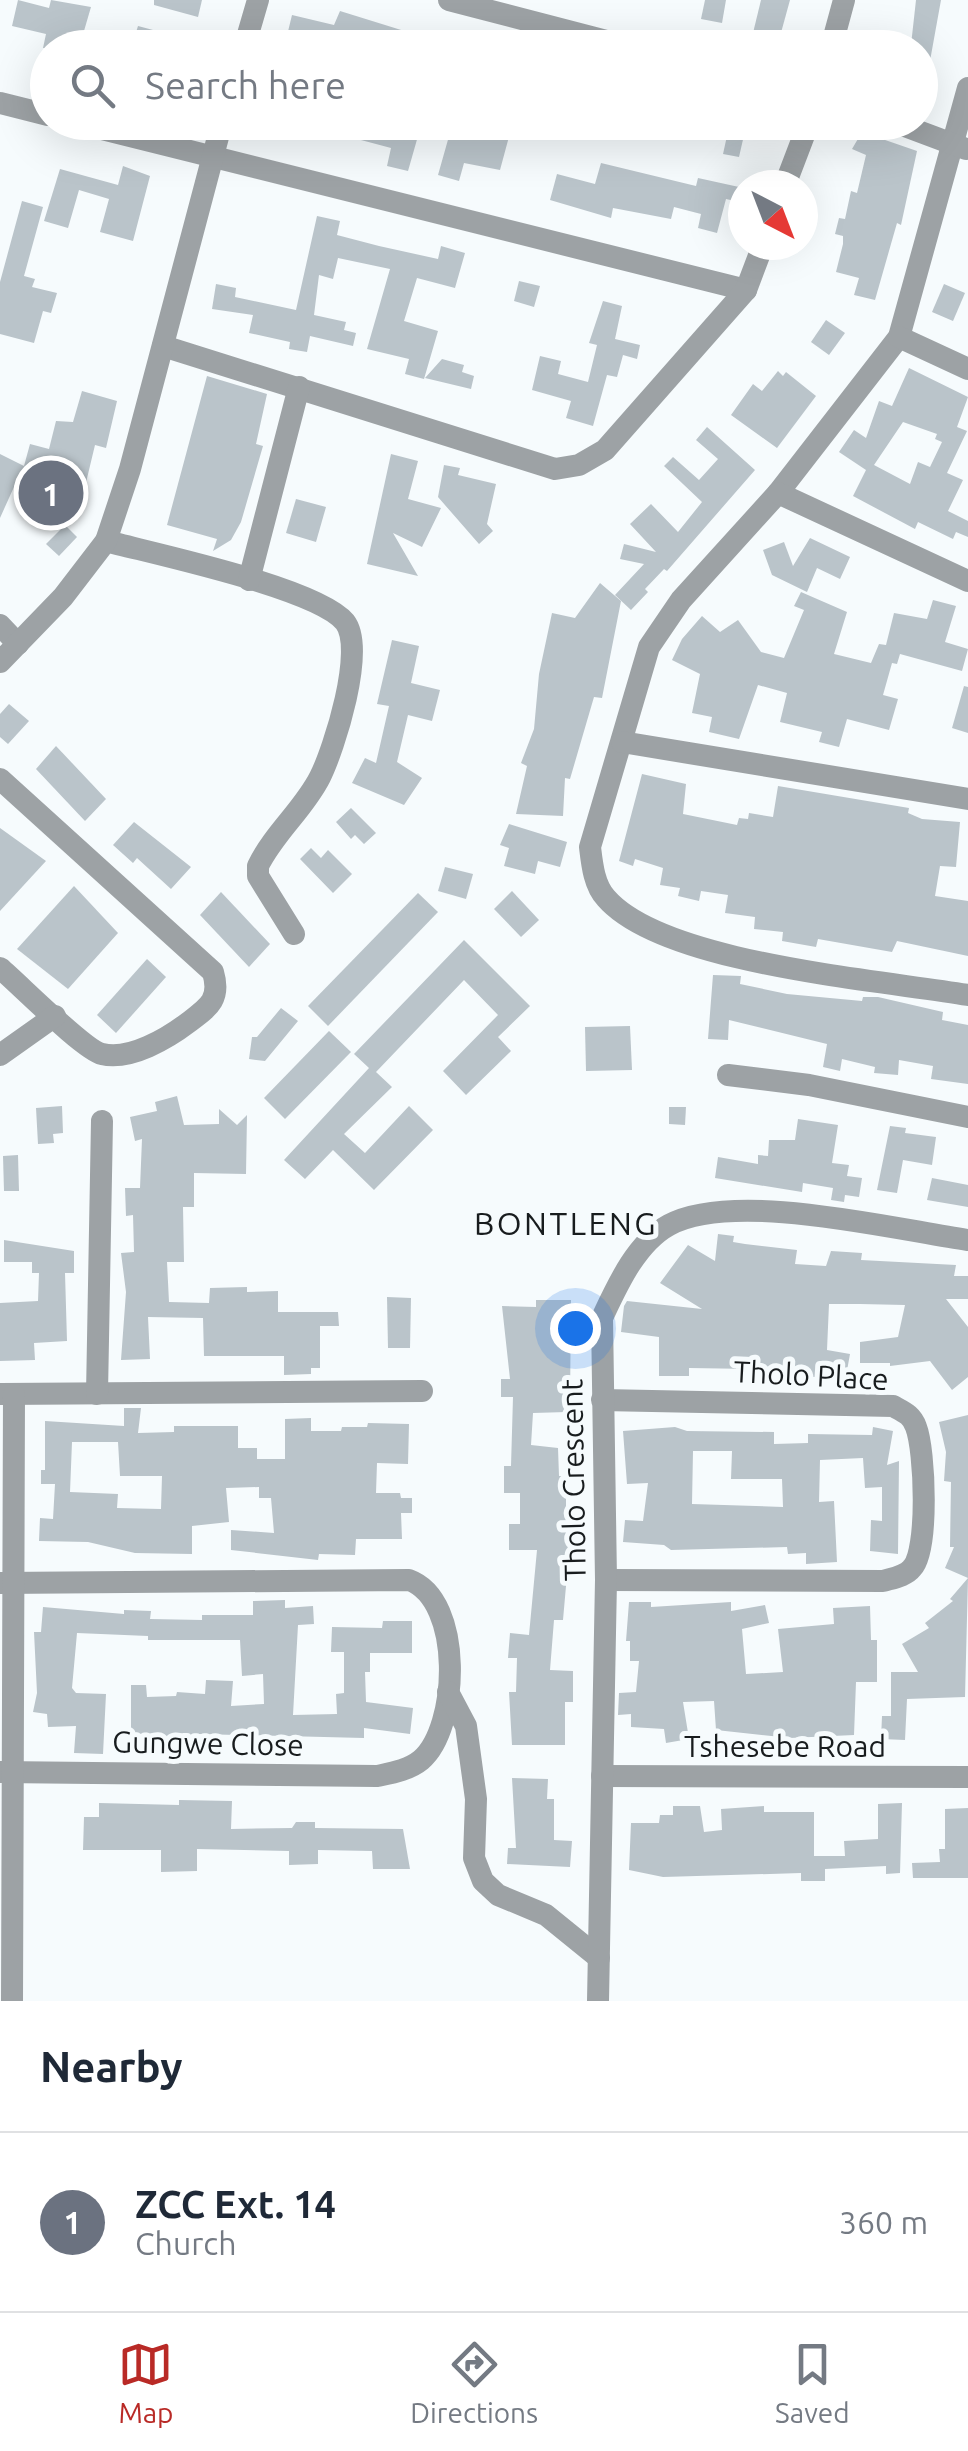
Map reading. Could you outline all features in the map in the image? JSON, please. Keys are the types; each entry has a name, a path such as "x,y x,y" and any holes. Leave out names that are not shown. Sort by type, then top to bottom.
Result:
{"street":[{"path":"249,30 258,0"},
{"path":"449,0 564,30"},
{"path":"836,30 844,0"},
{"path":"968,88 962,147 900,337 778,494 681,600 649,648 590,847 593,871 606,898 649,928 706,951 968,994"},
{"path":"0,102 30,111"},
{"path":"938,138 962,147"},
{"path":"139,140 746,290"},
{"path":"0,662 106,541 217,140"},
{"path":"790,170 801,140"},
{"path":"162,346 555,469 579,465 605,450 746,290 757,260"},
{"path":"900,337 968,369"},
{"path":"249,580 299,387"},
{"path":"778,494 968,582"},
{"path":"106,541 249,580 330,608 348,625 352,650 338,735 318,781 258,866 258,876 294,934"},
{"path":"0,625 18,644"},
{"path":"622,742 968,799"},
{"path":"0,779 214,972 218,988 212,1004 171,1036 124,1055 100,1054 0,968"},
{"path":"0,1055 55,1016"},
{"path":"728,1075 809,1085 968,1117"},
{"path":"97,1394 102,1121"},
{"name":"Tholo Crescent","path":"598,2001 606,1580 602,1318 638,1255 667,1226 710,1211 773,1212 968,1240"},
{"path":"12,2001 6,1772 7,1395 422,1391"},
{"name":"Tholo Place","path":"602,1400 894,1406 908,1414 916,1428 923,1514 920,1555 912,1568 884,1581 606,1580"},
{"path":"7,1584 409,1580 428,1586 440,1605 451,1657 448,1692 466,1726 476,1799 474,1858 482,1882 498,1895 546,1915 599,1958"},
{"name":"Gungwe Close","path":"6,1772 377,1776 422,1759 437,1734 448,1692"},
{"name":"Tshesebe Road","path":"602,1776 968,1777"}],"building":[{"path":"18,0 49,8 51,0 91,7 84,30 30,30 12,26"},
{"path":"154,0 202,0 198,17 154,5"},
{"path":"705,0 726,0 722,23 701,19"},
{"path":"761,0 790,0 782,30 754,30"},
{"path":"916,0 941,0 936,30 913,30"},
{"path":"340,11 401,30 288,30 292,15 334,25"},
{"path":"361,140 417,140 408,171 387,166 391,148"},
{"path":"448,140 508,140 500,170 464,163 459,181 438,175"},
{"path":"726,140 743,140 739,157 723,154"},
{"path":"857,140 885,140 917,151 901,225 897,223 875,300 854,295 859,278 836,272 843,244 843,236 835,234 839,218 845,219 851,191 857,193 866,155 852,149"},
{"path":"601,163 696,186 698,178 728,185 728,199 717,233 698,228 701,214 674,207 671,219 613,208 611,218 550,200 557,174 595,184"},
{"path":"123,166 150,176 133,241 100,232 109,199 79,190 68,228 44,221 60,169 118,185"},
{"path":"22,201 43,207 24,276 35,279 32,287 57,293 51,313 43,311 34,343 0,334 0,282"},
{"path":"317,216 340,221 337,235 379,246 438,259 441,246 465,253 455,288 417,278 404,321 438,331 424,379 405,374 409,359 367,349 390,269 338,258 333,279 319,275 314,315 346,322 344,330 356,333 353,346 310,336 307,352 289,349 290,342 249,333 253,315 212,309 216,284 236,288 235,297 296,310"},
{"path":"519,281 540,286 534,307 514,301"},
{"path":"944,284 965,293 953,321 932,312"},
{"path":"603,301 622,306 615,339 640,345 637,359 623,355 617,377 607,375 593,426 566,418 571,401 532,390 540,356 561,361 558,374 588,382 597,345 589,343"},
{"path":"826,320 845,333 829,355 811,342"},
{"path":"442,359 464,365 462,372 474,376 471,389 425,378"},
{"path":"909,368 968,397 957,427 967,431 947,473 963,480 948,511 968,521 968,537 956,532 953,539 918,522 915,529 853,496 866,470 839,452 854,430 866,438 879,401 892,406","holes":["903,422 937,434 935,439 942,442 930,467 918,462 910,484 874,465"]},
{"path":"778,371 783,376 786,372 816,396 777,448 731,415 753,384 762,391"},
{"path":"207,376 267,394 256,444 263,446 241,522 231,540 213,551 217,539 167,525"},
{"path":"82,391 117,401 106,448 95,445 83,495 18,478 0,518 0,454 24,466 30,444 49,449 56,421 73,422"},
{"path":"707,427 755,470 667,571 664,569 645,589 648,592 631,610 615,595 644,564 620,559 624,544 656,552 630,524 651,504 678,532 702,502 664,466 673,457 699,480 718,459 696,440"},
{"path":"391,454 418,461 408,499 441,508 422,547 393,533 418,576 367,564"},
{"path":"444,465 460,468 458,475 496,484 487,524 493,531 479,544 438,497"},
{"path":"296,499 326,507 316,542 286,533"},
{"path":"65,525 77,537 59,556 46,544"},
{"path":"810,538 850,557 840,579 817,568 807,592 772,575 763,550 784,542 793,566"},
{"path":"600,583 621,601 602,698 594,697 570,779 565,778 563,816 516,814 527,766 521,763 534,729 539,674 552,613 575,618"},
{"path":"801,592 847,612 834,654 871,663 879,644 886,645 894,613 927,619 933,600 956,606 945,642 968,649 962,671 900,654 897,664 892,663 883,695 898,699 889,730 847,719 839,747 819,742 822,732 780,722 787,693 758,685 739,739 709,732 712,717 692,713 700,674 672,660 682,639 702,616 720,632 738,620 761,652 784,658 804,610 794,606"},
{"path":"392,640 419,646 411,683 440,690 432,721 408,715 397,762 422,778 404,805 352,783 365,758 376,763 389,706 377,704"},
{"path":"964,686 968,687 968,733 952,728"},
{"path":"9,704 29,721 8,744 0,737 0,714"},
{"path":"56,746 106,799 85,821 36,769"},
{"path":"642,774 686,784 683,814 737,825 739,818 748,819 749,813 773,817 778,786 909,808 908,813 922,819 960,822 956,867 940,866 935,896 968,901 968,956 897,941 892,952 818,939 816,947 782,941 783,932 754,929 755,917 725,913 728,895 701,891 699,901 678,896 680,888 660,885 663,868 635,859 633,866 619,861"},
{"path":"351,808 376,833 364,844 355,835 351,839 336,822"},
{"path":"134,822 191,867 171,889 137,858 133,863 113,845"},
{"path":"509,824 567,842 560,867 538,861 535,874 504,866 509,848 500,845"},
{"path":"0,828 46,861 0,911"},
{"path":"311,848 321,858 328,850 352,874 333,893 300,859"},
{"path":"445,867 473,874 466,899 438,891"},
{"path":"74,886 118,933 68,989 17,949"},
{"path":"512,891 539,920 521,937 494,909"},
{"path":"221,892 270,944 249,967 200,915"},
{"path":"418,893 438,912 328,1026 308,1006"},
{"path":"464,940 530,1006 498,1037 511,1051 466,1095 443,1071 498,1015 464,980 376,1072 392,1087 344,1134 365,1153 409,1106 433,1130 374,1190 333,1150 305,1179 284,1160 369,1068 354,1054"},
{"path":"147,959 166,977 116,1033 97,1015"},
{"path":"713,975 741,976 740,984 787,994 862,1001 863,997 878,997 943,1012 942,1020 968,1025 968,1084 931,1079 933,1066 899,1060 898,1075 874,1073 875,1067 842,1059 840,1071 823,1067 827,1044 729,1020 728,1040 708,1039"},
{"path":"281,1008 298,1021 265,1061 249,1059 252,1037 257,1037"},
{"path":"630,1026 632,1070 586,1071 585,1027"},
{"path":"329,1031 351,1052 285,1119 264,1098"},
{"path":"177,1096 184,1125 219,1124 219,1109 237,1125 247,1115 246,1174 194,1173 194,1207 183,1207 184,1262 167,1262 169,1302 209,1303 210,1288 247,1287 247,1292 278,1291 278,1312 338,1312 339,1326 320,1326 320,1368 311,1368 311,1374 284,1375 284,1356 204,1356 203,1318 148,1317 150,1359 121,1360 126,1292 121,1253 134,1252 133,1215 126,1216 125,1188 140,1188 142,1139 135,1141 130,1117 157,1111 155,1102"},
{"path":"62,1106 63,1133 53,1134 54,1143 38,1144 36,1108"},
{"path":"669,1107 686,1107 685,1125 669,1124"},
{"path":"798,1119 838,1125 832,1163 849,1165 847,1176 862,1178 859,1197 845,1195 844,1202 831,1200 833,1188 803,1183 802,1192 715,1178 718,1157 758,1164 758,1155 768,1156 769,1140 795,1140"},
{"path":"890,1126 906,1128 905,1133 936,1137 932,1165 903,1160 897,1193 877,1190"},
{"path":"18,1155 19,1191 4,1191 3,1156"},
{"path":"932,1178 968,1185 968,1207 927,1200"},
{"path":"718,1234 734,1236 733,1242 797,1250 795,1264 826,1266 831,1251 862,1253 861,1260 956,1265 954,1276 968,1276 968,1299 946,1299 968,1327 968,1377 952,1390 930,1361 890,1366 860,1363 860,1342 898,1337 905,1305 860,1304 829,1304 827,1350 850,1354 846,1376 824,1372 824,1377 752,1376 752,1369 689,1368 689,1376 659,1376 659,1337 621,1332 624,1306 627,1301 702,1309 660,1283 688,1245 715,1261"},
{"path":"4,1240 74,1251 74,1273 65,1273 67,1341 34,1343 35,1360 0,1361 0,1303 38,1301 39,1273 32,1273 32,1262 4,1262"},
{"path":"387,1297 411,1298 410,1348 388,1348"},
{"path":"536,1300 571,1300 570,1403 567,1412 533,1413 531,1445 558,1448 559,1476 566,1476 566,1507 573,1507 563,1620 554,1620 550,1670 573,1671 573,1702 565,1702 565,1745 512,1745 509,1692 516,1692 517,1658 508,1658 510,1633 529,1635 537,1550 509,1550 509,1524 520,1524 520,1493 504,1493 504,1466 511,1466 513,1397 501,1397 501,1379 510,1379 502,1306 536,1307"},
{"path":"124,1408 141,1408 138,1433 174,1432 174,1426 238,1426 238,1448 257,1448 257,1459 285,1459 285,1419 311,1418 311,1431 341,1431 342,1427 367,1427 368,1423 409,1424 408,1464 377,1463 376,1493 400,1493 401,1498 412,1498 412,1513 401,1513 402,1539 356,1539 355,1555 319,1554 318,1560 231,1550 231,1530 274,1533 271,1498 259,1498 259,1487 226,1488 229,1522 192,1526 192,1554 135,1553 88,1542 39,1541 40,1518 53,1519 55,1484 41,1484 41,1470 45,1470 45,1421 124,1426","holes":["72,1442 118,1442 120,1476 162,1476 161,1509 117,1508 118,1494 70,1492"]},
{"path":"968,1415 968,1578 945,1568 954,1547 950,1547 951,1482 944,1481 946,1452 939,1422"},
{"path":"675,1427 687,1431 774,1432 774,1444 808,1443 808,1434 872,1435 873,1427 893,1431 887,1465 899,1461 898,1554 870,1551 871,1520 882,1521 882,1487 865,1488 863,1458 820,1460 819,1502 834,1501 837,1562 806,1564 806,1553 788,1554 787,1547 671,1550 664,1545 623,1542 625,1520 643,1521 648,1483 627,1484 623,1431","holes":["693,1451 732,1451 731,1479 782,1479 783,1507 692,1504"]},
{"path":"968,1578 965,1697 907,1699 905,1740 881,1739 882,1716 891,1716 891,1672 918,1672 902,1644 929,1628 925,1623 953,1601 950,1599"},
{"path":"285,1600 285,1608 313,1606 314,1624 298,1625 293,1715 337,1714 336,1694 344,1693 344,1652 331,1652 332,1627 382,1628 383,1621 412,1621 412,1653 370,1653 370,1672 365,1672 366,1702 413,1708 410,1734 364,1728 364,1738 198,1734 198,1749 174,1750 174,1742 131,1740 131,1685 146,1685 147,1697 176,1696 177,1692 205,1694 206,1680 233,1681 231,1706 264,1704 263,1674 242,1676 240,1640 148,1640 148,1636 77,1633 72,1688 76,1693 106,1694 103,1754 74,1753 76,1726 48,1727 47,1714 33,1712 37,1693 34,1632 41,1632 43,1607 124,1614 124,1610 151,1611 150,1619 202,1620 202,1615 253,1615 253,1601"},
{"path":"629,1602 651,1602 651,1607 731,1602 731,1611 765,1605 769,1623 742,1629 746,1674 783,1672 778,1629 834,1624 833,1608 870,1606 871,1640 877,1640 877,1682 856,1682 854,1735 790,1738 716,1730 714,1701 683,1702 689,1739 666,1743 664,1729 631,1727 631,1714 618,1715 619,1693 636,1692 639,1661 630,1661 630,1641 626,1641"},
{"path":"512,1778 548,1779 547,1799 554,1799 554,1840 572,1841 570,1867 507,1864 508,1848 516,1848"},
{"path":"179,1800 232,1801 231,1829 292,1828 296,1822 315,1822 315,1828 403,1829 410,1869 373,1869 372,1851 318,1850 318,1864 289,1865 289,1851 197,1849 197,1871 161,1872 161,1850 83,1850 84,1817 99,1817 99,1803 179,1805"},
{"path":"902,1803 900,1873 886,1874 886,1866 825,1869 825,1881 801,1881 801,1873 663,1877 629,1870 631,1823 659,1823 660,1815 673,1815 673,1806 700,1806 704,1832 722,1830 721,1809 764,1806 764,1812 814,1812 814,1856 845,1856 844,1841 878,1839 878,1804"},
{"path":"968,1808 968,1878 913,1878 912,1863 940,1862 939,1849 945,1849 945,1809"}],"place":[{"name":"ZCC Ext. 14","path":"51,493"}],"district":[{"name":"BONTLENG","path":"566,1224"}]}
